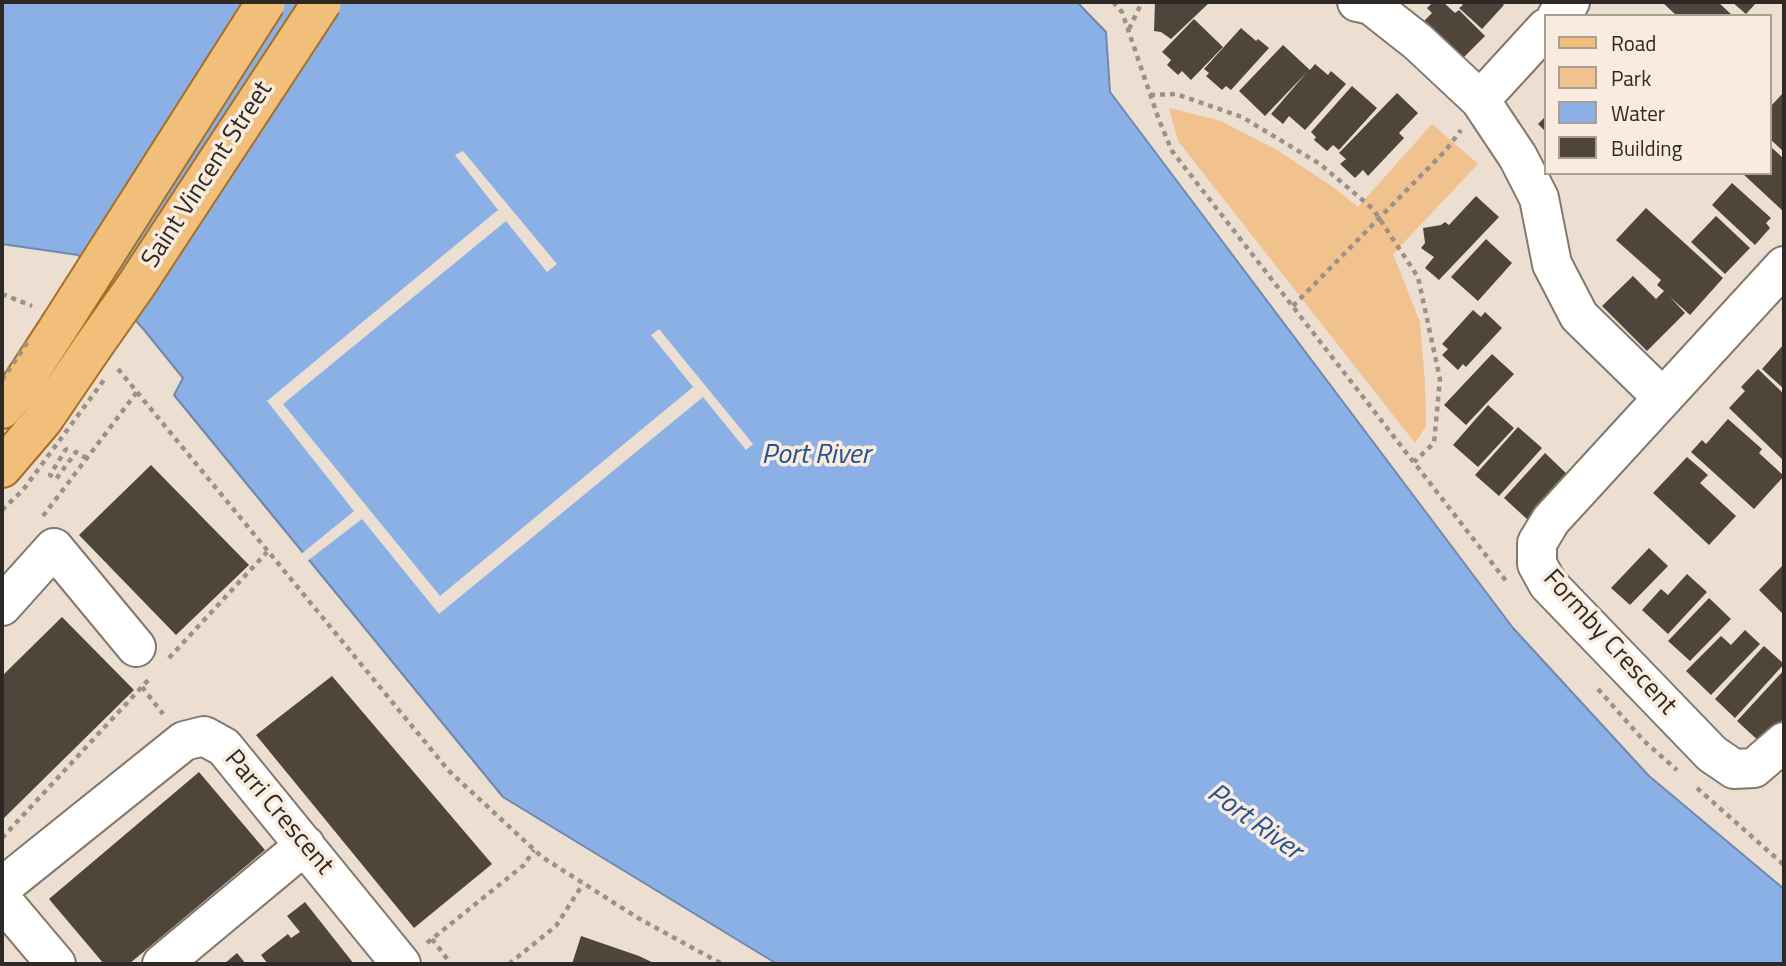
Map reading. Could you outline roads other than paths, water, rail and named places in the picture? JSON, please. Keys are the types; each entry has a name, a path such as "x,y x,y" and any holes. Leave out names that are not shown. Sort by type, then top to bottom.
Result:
{"main road":[{"name":"Saint Vincent Street","path":"2,410 16,393 50,318 265,2"},
{"name":"Saint Vincent Street","path":"2,468 103,356 137,284 322,2"}],"street":[{"path":"1357,2 1371,5 1418,42 1480,100 1518,158 1539,198 1552,264 1579,316 1662,397"},
{"path":"1480,100 1544,30"},
{"name":"Formby Crescent","path":"1784,266 1550,520 1537,543 1537,564 1548,584 1712,754 1734,769 1754,768 1784,743"},
{"path":"2,606 54,548 136,647"},
{"name":"Parri Crescent","path":"2,887 184,741 204,736 224,747 305,845 412,956"},
{"path":"162,964 305,845"},
{"path":"2,900 55,964"}],"water":[{"name":"Port River","path":"2,2 1077,2 1106,32 1110,92 1513,628 1649,776 1784,889 1784,964 777,964 503,797 174,395 183,378 78,255 2,244"}]}
